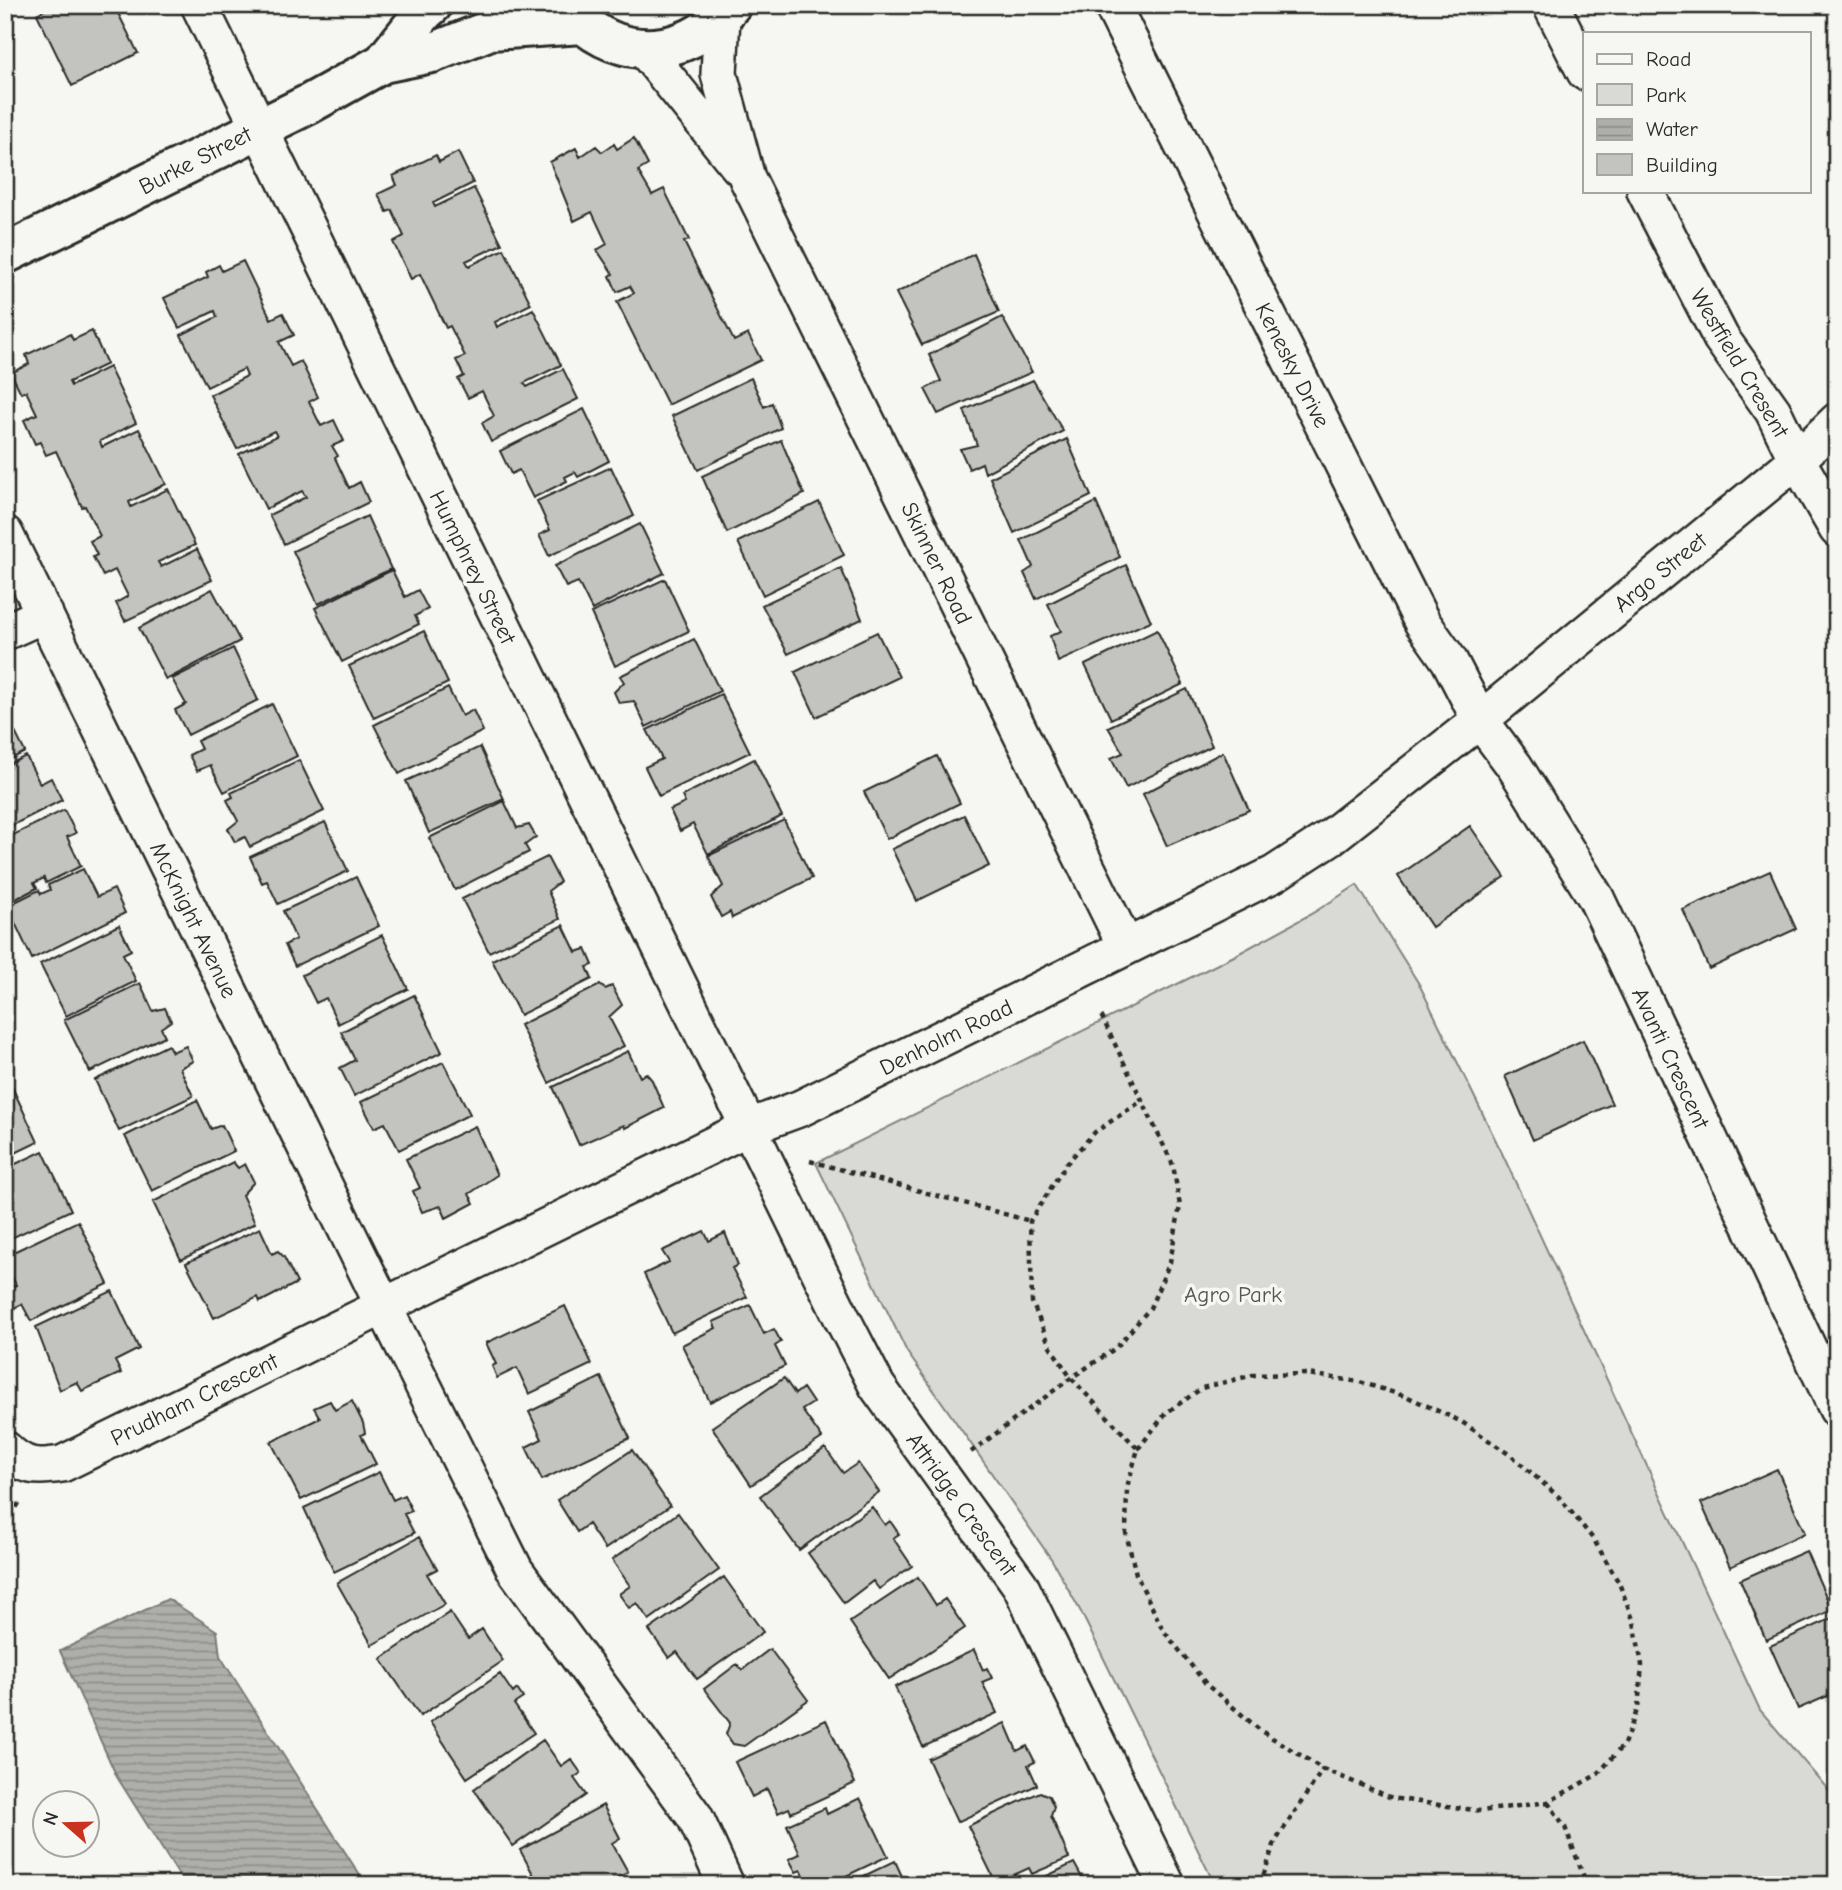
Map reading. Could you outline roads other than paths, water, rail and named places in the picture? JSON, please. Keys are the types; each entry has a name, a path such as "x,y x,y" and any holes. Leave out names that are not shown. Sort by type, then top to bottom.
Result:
{"street":[{"name":"Humphrey Street","path":"199,5 747,1128"},
{"name":"Burke Street","path":"383,63 432,5"},
{"name":"Kenesky Drive","path":"1112,5 1422,622 1449,660 1480,720"},
{"path":"1551,5 1583,68"},
{"path":"576,15 601,37 622,45 643,48 672,46 699,35 727,11"},
{"name":"Skinner Road","path":"727,11 719,74 747,178 1126,947"},
{"name":"Burke Street","path":"5,254 309,104 383,63 432,53 490,30 576,15"},
{"name":"Skinner Road","path":"643,48 747,178"},
{"name":"Westfield Cresent","path":"1647,192 1721,338 1773,411 1797,460"},
{"name":"Argo Street","path":"1480,720 1797,460 1837,421"},
{"path":"1797,460 1837,529"},
{"name":"McKnight Avenue","path":"5,534 383,1305"},
{"path":"5,632 45,614"},
{"name":"Denholm Road","path":"383,1305 747,1128 801,1108 1238,894 1290,865 1331,837 1480,720"},
{"name":"Avanti Crescent","path":"1480,720 1515,767 1596,898 1837,1409"},
{"name":"Attridge Crescent","path":"747,1128 877,1386 1020,1585 1167,1885"},
{"path":"383,1305 515,1570 695,1816 726,1885"},
{"name":"Prudham Crescent","path":"5,1449 18,1461 38,1468 62,1464 383,1305"}],"water":[{"path":"168,1599 217,1631 220,1656 366,1885 185,1885 117,1777 60,1651"}],"park label":[{"name":"Agro Park","path":"1233,1294"}]}
